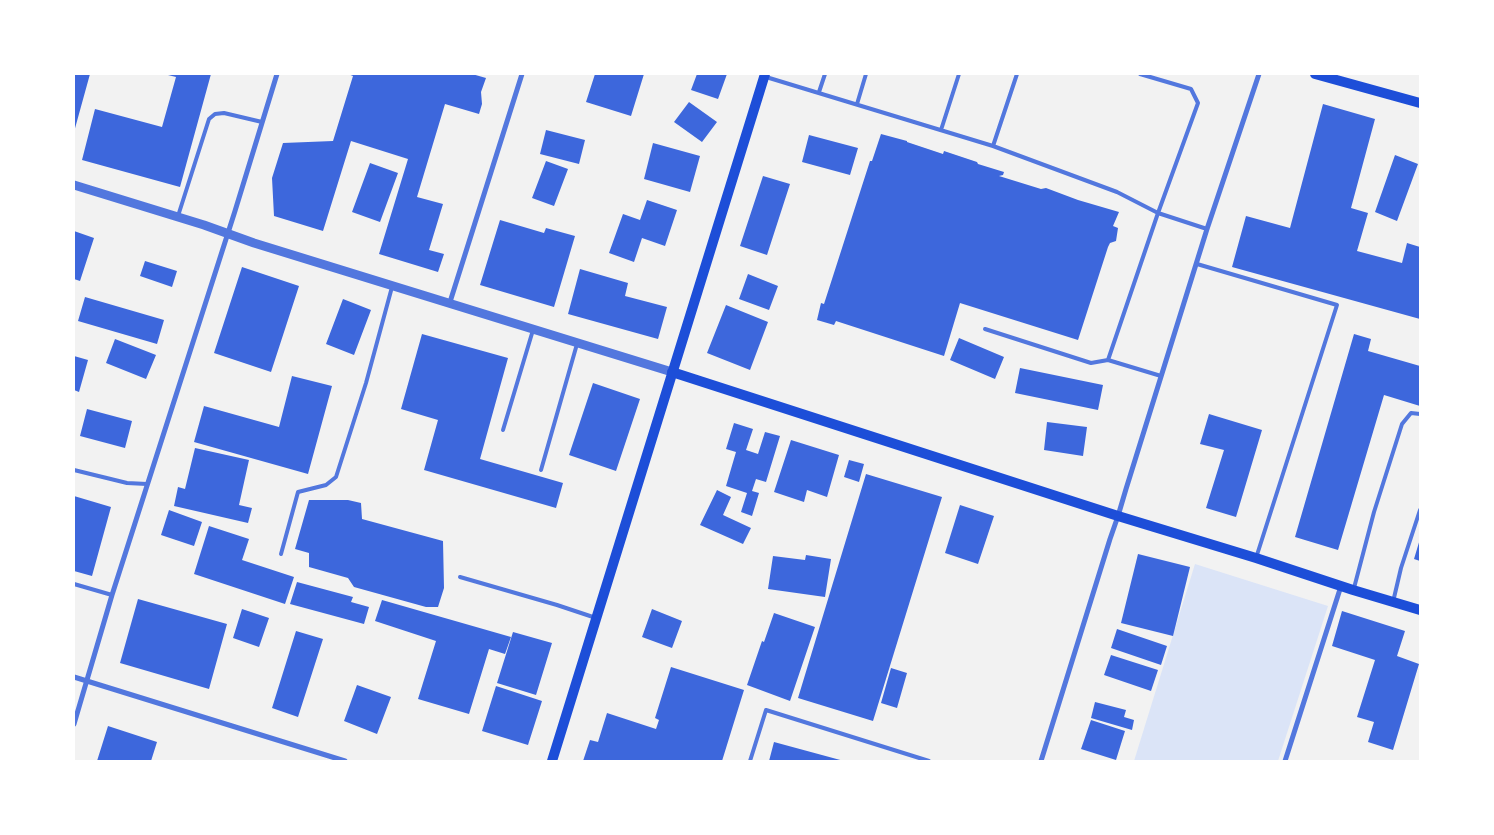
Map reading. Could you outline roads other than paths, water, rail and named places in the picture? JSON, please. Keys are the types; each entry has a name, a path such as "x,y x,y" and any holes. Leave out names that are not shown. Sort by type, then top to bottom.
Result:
{"main road":[{"path":"1315,74 1420,103"},
{"path":"552,761 764,75"},
{"path":"672,372 1118,516 1420,610"}],"street":[{"path":"74,724 112,595 277,74"},
{"path":"450,302 522,74"},
{"path":"1041,761 1206,229 1259,74"},
{"path":"74,185 228,233 254,243 392,284 672,372"},
{"path":"1285,761 1342,586"},
{"path":"74,676 343,761"}],"lane":[{"path":"819,92 825,74"},
{"path":"857,104 866,74"},
{"path":"941,130 959,74"},
{"path":"993,146 1017,74"},
{"path":"1108,360 1198,103 1191,89 1140,74"},
{"path":"764,75 993,146 1117,192 1158,213 1206,229"},
{"path":"178,217 209,119 216,114 224,113 262,122"},
{"path":"1196,264 1337,305 1256,558"},
{"path":"281,554 298,492 326,485 336,477 366,383 392,284"},
{"path":"503,430 533,328"},
{"path":"985,330 1091,363 1108,360 1161,376"},
{"path":"541,470 578,342"},
{"path":"1353,590 1374,512 1402,424 1411,413 1420,414"},
{"path":"74,470 127,483 147,484"},
{"path":"1393,602 1420,510"},
{"path":"460,577 557,604 596,618"},
{"path":"74,584 112,595"},
{"path":"750,761 766,710 929,761"}]}
